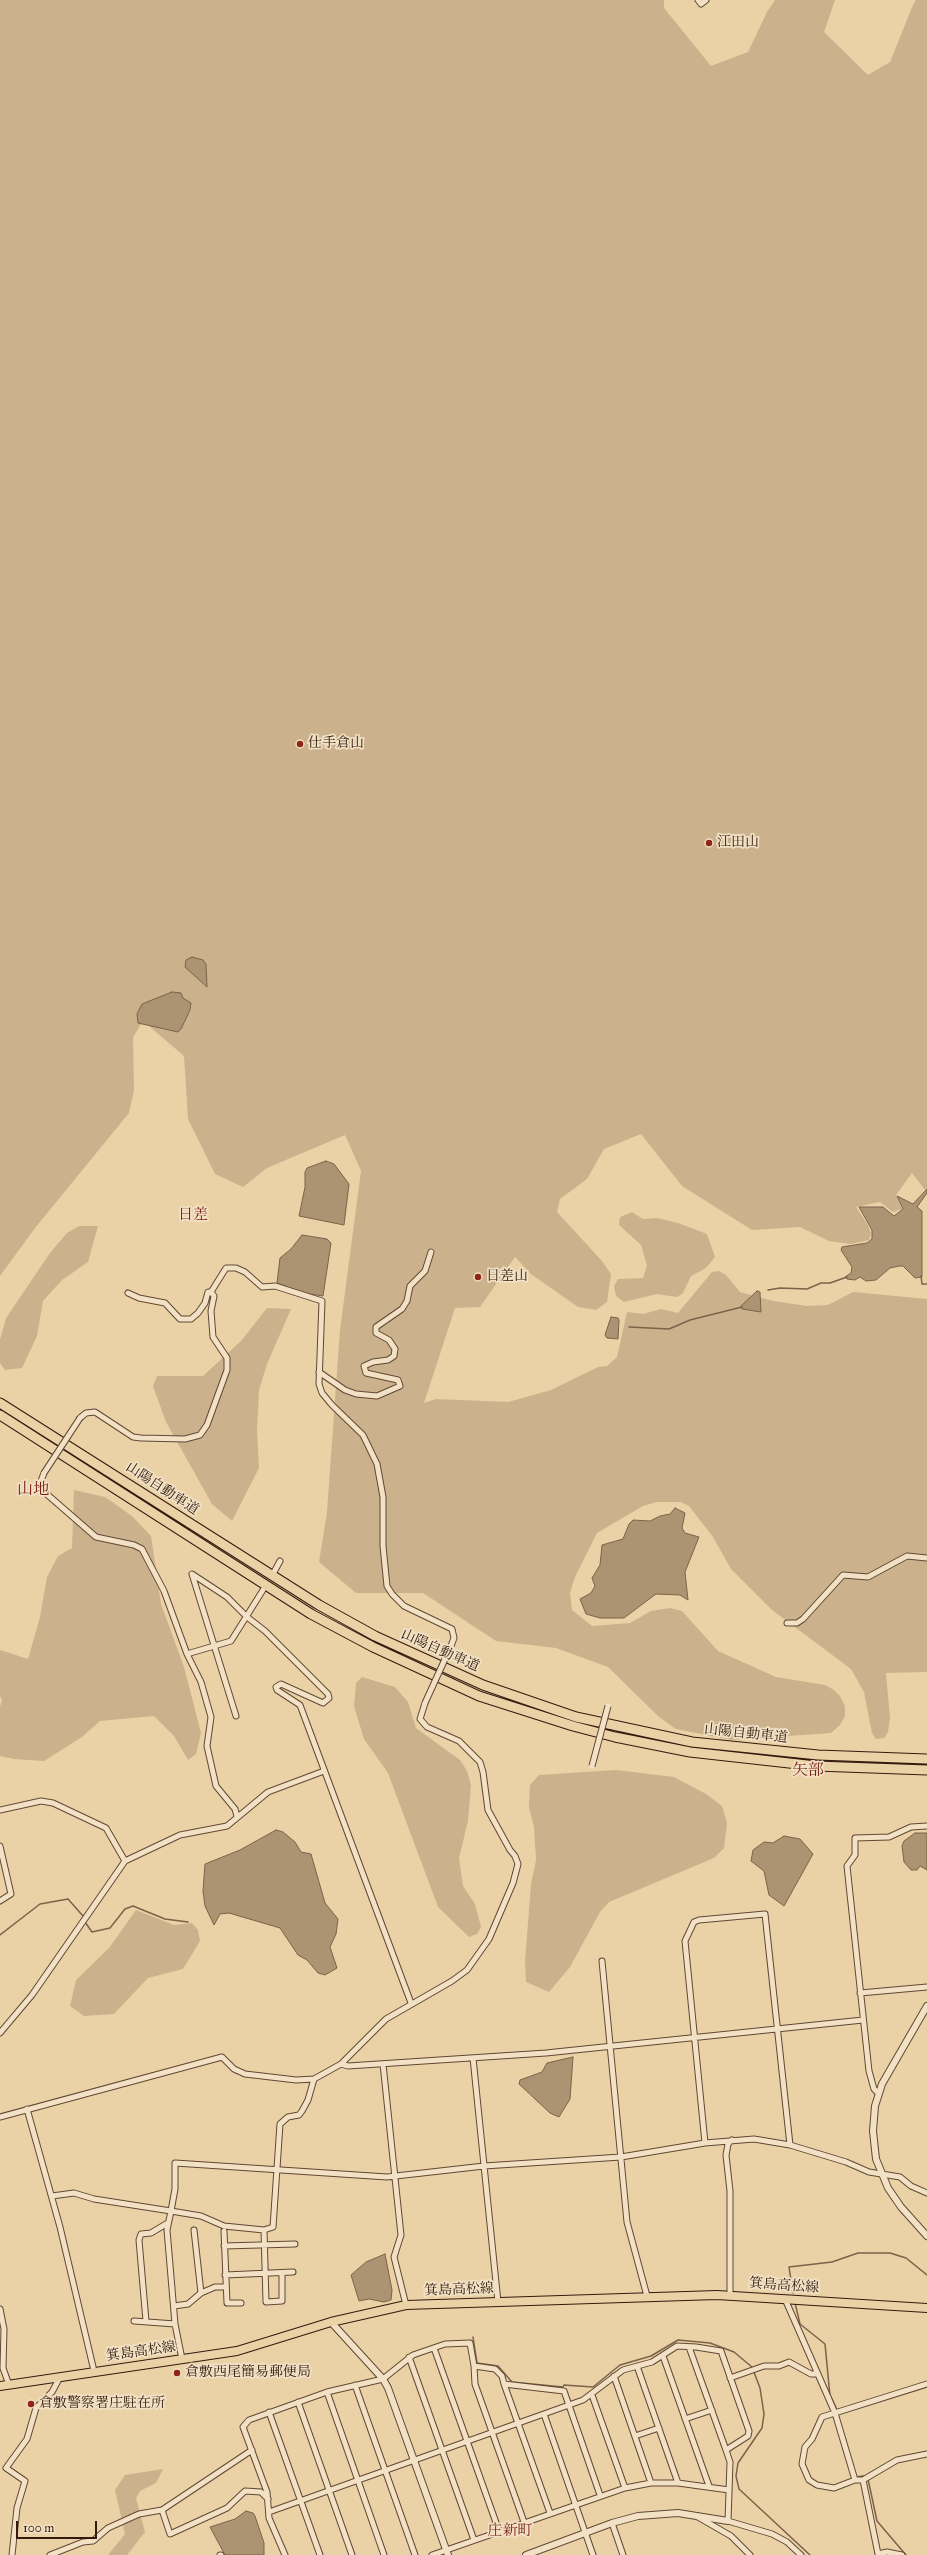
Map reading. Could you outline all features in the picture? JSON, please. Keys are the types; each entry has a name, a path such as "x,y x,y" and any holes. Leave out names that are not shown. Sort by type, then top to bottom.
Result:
{"highway":[{"name":"山陽自動車道","path":"0,1403 313,1601 375,1636 433,1664 524,1700 610,1725 692,1742 818,1755 927,1759"},
{"name":"山陽自動車道","path":"0,1415 305,1610 372,1647 437,1678 520,1711 615,1737 690,1752 816,1766 927,1770"}],"main road":[{"name":"箕島高松線","path":"0,2386 255,2347 331,2322 406,2305 647,2296 730,2295 927,2308"}],"street":[{"path":"698,0 701,4 706,0"},
{"path":"319,1372 345,1390 356,1394 377,1396 400,1386 398,1380 366,1373 364,1366 372,1362 388,1360 394,1356 395,1349 389,1340 376,1333 376,1327 402,1309 407,1301 410,1286 425,1271 431,1252"},
{"path":"0,2117 222,2057 234,2069 245,2074 296,2080 314,2079 341,2064 386,2019 411,2003 452,1981 467,1970 489,1939 502,1913 518,1864 516,1856 510,1850 488,1810 484,1772 480,1762 462,1743 427,1727 420,1719 425,1703 454,1638 452,1629 404,1606 392,1594 387,1586 382,1546 383,1497 377,1464 363,1435 322,1393 319,1372 322,1302 276,1286 262,1287 245,1272 236,1268 226,1268 211,1292 208,1292 205,1303 198,1313 191,1319 180,1319 165,1303 139,1298 128,1293"},
{"path":"211,1292 214,1296 211,1311 213,1337 227,1358 228,1364 207,1425 200,1435 185,1439 133,1437 95,1412 86,1413 80,1418 44,1472 41,1481 42,1490 96,1537 134,1545 142,1549 164,1591 187,1654 200,1682 211,1717 207,1746 216,1786 235,1808 237,1816"},
{"path":"787,1623 797,1623 803,1619 842,1575 868,1577 907,1556 927,1558"},
{"path":"274,1572 280,1561"},
{"path":"236,1716 192,1574 227,1597 247,1617 265,1631 328,1694 329,1698 323,1703 281,1684 276,1687 277,1690 300,1705 411,2003"},
{"path":"187,1654 231,1641 263,1590"},
{"path":"592,1766 608,1706"},
{"path":"0,2033 32,1995 125,1861 180,1835 227,1826 237,1816 268,1792 324,1771"},
{"path":"0,1810 41,1801 53,1803 106,1828 125,1861"},
{"path":"878,2093 874,2089 869,2071 847,1866 855,1855 855,1838 889,1837 911,1827 927,1826"},
{"path":"0,1846 11,1894 0,1901"},
{"path":"705,2143 693,2038 686,1941 694,1922 706,1919 765,1914 790,2145"},
{"path":"602,1961 608,2048 627,2222 647,2296"},
{"path":"860,1993 927,1988"},
{"path":"927,2006 888,2070 878,2093 873,2131 876,2159 882,2175 894,2197 927,2236"},
{"path":"341,2064 348,2066 383,2064 608,2048 863,2020"},
{"path":"473,2058 498,2302"},
{"path":"383,2064 401,2235 394,2257 406,2305"},
{"path":"52,2196 74,2193 94,2199 201,2216 224,2226 264,2230 273,2227 280,2124 288,2117 302,2111 308,2100 314,2079"},
{"path":"27,2109 52,2196 94,2371"},
{"path":"182,2359 175,2324 166,2224 171,2211 176,2189 175,2163 394,2176 484,2166 621,2157 705,2143 754,2139 790,2145 882,2175 900,2177 911,2186 927,2194"},
{"path":"730,2295 730,2191 726,2155 728,2144 732,2140"},
{"path":"146,2321 138,2240 141,2234 151,2233 166,2224"},
{"path":"194,2230 201,2293"},
{"path":"264,2230 264,2274 266,2302 282,2301 282,2274"},
{"path":"224,2232 227,2303 241,2303"},
{"path":"224,2246 295,2244"},
{"path":"225,2275 282,2274 293,2272"},
{"path":"174,2306 188,2304 201,2293 215,2287 226,2287"},
{"path":"785,2299 818,2374 837,2412 854,2480"},
{"path":"0,2309 4,2329 4,2368 9,2385"},
{"path":"134,2321 175,2324"},
{"path":"331,2322 382,2378 414,2460 447,2552"},
{"path":"286,2555 269,2518 268,2499 243,2427 249,2420 269,2412 327,2392 382,2378 409,2357 445,2344 470,2343 475,2384 524,2522"},
{"path":"269,2512 569,2406 592,2395 623,2370 663,2356 677,2346 721,2351 749,2431 748,2436 726,2450"},
{"path":"689,2347 730,2462 728,2520"},
{"path":"434,2348 499,2531"},
{"path":"663,2356 709,2486"},
{"path":"409,2357 474,2540"},
{"path":"730,2378 768,2365 779,2366 792,2362 811,2374 818,2374"},
{"path":"474,2366 495,2370 502,2376 550,2513"},
{"path":"637,2366 678,2483"},
{"path":"12,2555 16,2513 25,2481 6,2468 27,2439 36,2408 52,2392 60,2376"},
{"path":"614,2376 651,2484"},
{"path":"504,2384 564,2391 600,2495"},
{"path":"927,2384 822,2417 817,2425 812,2439 805,2447 802,2464 809,2480 825,2488 844,2486 854,2480 865,2478 897,2460 927,2454"},
{"path":"355,2385 415,2555"},
{"path":"327,2392 384,2555"},
{"path":"592,2395 625,2488"},
{"path":"298,2402 352,2555"},
{"path":"685,2419 712,2410"},
{"path":"269,2412 320,2555"},
{"path":"544,2414 593,2555"},
{"path":"635,2436 659,2428"},
{"path":"50,2555 82,2542 93,2541 108,2528 139,2514 162,2510 252,2450"},
{"path":"865,2478 877,2554 902,2555"},
{"path":"432,2555 447,2552 474,2540 524,2522 600,2495 625,2488 651,2484 678,2483 709,2486 729,2490"},
{"path":"162,2510 170,2534 228,2508 245,2491 261,2492 268,2499"},
{"path":"526,2555 612,2523 661,2513 691,2514 728,2520 772,2534 787,2542 801,2555"},
{"path":"691,2514 731,2536 750,2555"},
{"path":"612,2523 623,2555"},
{"path":"280,2555 282,2547"}],"shaded area":[{"path":"0,0 664,0 664,8 711,66 748,52 767,12 775,0 835,0 824,32 868,75 890,62 913,5 916,0 927,0 927,1188 925,1190 912,1173 896,1195 902,1209 893,1212 880,1202 856,1207 868,1225 871,1233 869,1240 851,1244 829,1241 800,1227 752,1230 682,1186 641,1134 604,1149 587,1179 560,1199 557,1212 602,1261 611,1274 607,1302 596,1310 578,1307 531,1274 515,1257 480,1307 455,1308 424,1403 436,1399 508,1402 551,1390 598,1367 607,1366 617,1357 627,1312 643,1314 661,1309 678,1313 712,1272 719,1271 726,1275 740,1292 773,1301 807,1306 828,1305 853,1292 927,1299 927,1672 886,1673 890,1718 888,1732 884,1738 876,1739 872,1733 864,1692 851,1669 772,1610 731,1569 713,1537 689,1506 681,1502 657,1502 643,1506 597,1533 575,1577 570,1593 572,1610 592,1626 630,1623 651,1611 670,1608 682,1611 718,1651 776,1677 825,1685 834,1690 840,1696 845,1706 845,1716 840,1725 831,1733 731,1740 676,1729 659,1717 608,1667 556,1648 496,1641 423,1593 356,1593 319,1562 327,1512 340,1330 361,1171 345,1135 267,1168 243,1187 215,1174 188,1119 184,1056 143,1021 133,1037 134,1090 129,1113 35,1228 0,1276"},
{"path":"192,957 203,960 206,964 207,987 185,967 186,960"},
{"path":"172,992 181,993 183,998 191,1003 190,1010 178,1032 138,1023 137,1014 142,1004"},
{"path":"326,1161 334,1164 349,1184 344,1225 299,1216 305,1187 305,1172 307,1168"},
{"path":"927,1189 927,1193 917,1207 922,1211 922,1277 915,1278 903,1266 899,1266 890,1268 876,1280 866,1281 860,1277 855,1280 847,1279 845,1277 851,1273 852,1267 841,1250 842,1247 867,1243 872,1239 872,1230 859,1207 883,1207 894,1216 903,1209 897,1196 913,1204"},
{"path":"632,1212 643,1219 657,1218 678,1223 707,1234 715,1257 706,1268 691,1276 683,1293 677,1297 657,1294 624,1302 616,1296 614,1286 618,1279 643,1278 647,1266 641,1245 619,1225 620,1217"},
{"path":"79,1226 98,1226 88,1262 62,1280 43,1301 37,1336 22,1368 5,1370 0,1363 0,1340 6,1318 50,1253 67,1233"},
{"path":"302,1235 327,1239 331,1243 323,1296 304,1293 277,1283 280,1258 291,1249"},
{"path":"757,1291 760,1292 761,1312 742,1309 741,1306"},
{"path":"267,1308 291,1309 267,1364 259,1390 257,1431 259,1468 232,1521 212,1504 166,1422 153,1386 157,1376 203,1376 241,1341"},
{"path":"611,1317 618,1318 619,1320 618,1339 607,1338 605,1335"},
{"path":"74,1490 105,1497 132,1516 151,1536 161,1604 184,1667 201,1733 196,1754 188,1760 174,1736 154,1716 100,1721 82,1737 44,1761 14,1759 0,1756 0,1707 2,1700 0,1696 0,1650 28,1659 40,1617 47,1577 58,1556 72,1548"},
{"path":"675,1508 685,1513 682,1528 685,1533 699,1537 685,1572 688,1600 680,1595 656,1594 624,1618 600,1618 586,1614 580,1599 591,1593 595,1586 592,1578 600,1565 602,1545 623,1539 629,1524 633,1520 650,1521 660,1516 670,1514"},
{"path":"362,1677 395,1687 408,1702 416,1728 460,1760 467,1771 471,1785 468,1821 459,1858 463,1886 475,1904 481,1927 477,1934 469,1937 438,1907 388,1773 364,1739 354,1706 356,1683"},
{"path":"616,1770 674,1777 706,1794 722,1806 727,1823 724,1848 714,1858 609,1902 600,1912 570,1967 549,1992 526,1982 525,1962 531,1884 536,1860 534,1827 529,1808 530,1785 539,1775"},
{"path":"276,1830 283,1832 295,1842 301,1852 311,1854 325,1903 338,1919 336,1934 330,1947 337,1968 325,1975 318,1973 307,1960 298,1955 280,1928 229,1913 220,1914 214,1925 205,1906 203,1891 205,1864 240,1850"},
{"path":"915,1833 927,1833 927,1870 920,1866 917,1870 911,1870 904,1862 902,1846 904,1841"},
{"path":"784,1836 800,1839 813,1854 784,1906 769,1895 764,1871 751,1861 753,1850 764,1842 773,1843"},
{"path":"136,1910 174,1925 192,1923 198,1930 200,1941 183,1969 148,1978 114,2014 84,2016 70,2006 76,1980 109,1948"},
{"path":"573,2057 570,2099 559,2117 550,2113 519,2084 520,2080 542,2072 547,2063"},
{"path":"385,2254 392,2290 391,2300 384,2302 369,2299 359,2301 351,2275 366,2262"},
{"path":"163,2469 156,2483 140,2491 136,2498 145,2532 127,2555 108,2555 125,2534 115,2490 125,2475"},
{"path":"246,2511 253,2513 255,2516 264,2543 264,2555 225,2555 210,2527 235,2519"}],"waterway":[{"path":"921,1276 922,1284 927,1284"},
{"path":"768,1290 780,1288 807,1289 821,1283 830,1283 847,1277"},
{"path":"629,1327 669,1329 690,1320 742,1307"},
{"path":"0,1935 40,1904 68,1899 83,1916"},
{"path":"85,1922 92,1932 110,1928 125,1909 133,1906 165,1919 188,1922"},
{"path":"793,2293 789,2267 832,2262 858,2253 890,2253 906,2258 927,2275"},
{"path":"795,2303 800,2324 825,2344 830,2396"},
{"path":"473,2337 477,2363 498,2366 512,2382 563,2387 564,2385 593,2387 620,2365 651,2356 678,2340 710,2343 734,2352 752,2367 760,2388 764,2414 762,2428 738,2463 736,2476 739,2489 810,2555"},
{"path":"832,2399 837,2410"},
{"path":"856,2477 863,2476 868,2479 877,2521 906,2555"}],"place":[{"name":"仕手倉山","path":"300,744"},
{"name":"江田山","path":"709,843"},
{"name":"日差山","path":"478,1277"},
{"name":"倉敷西尾簡易郵便局","path":"177,2373"},
{"name":"倉敷警察署庄駐在所","path":"31,2404"}],"district":[{"name":"日差","path":"193,1215"},
{"name":"山地","path":"33,1490"},
{"name":"矢部","path":"808,1771"},
{"name":"庄新町","path":"510,2531"}]}
